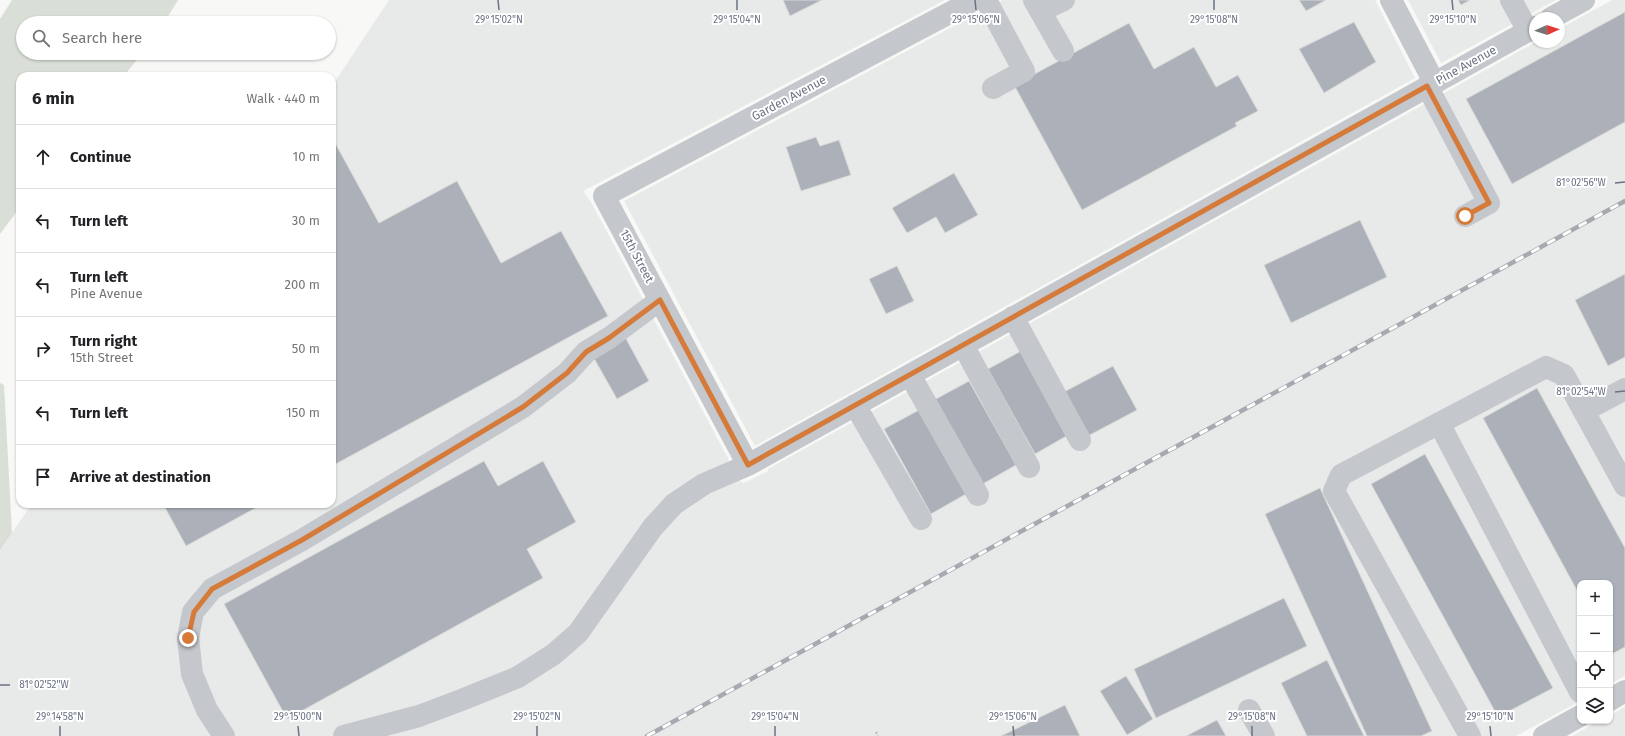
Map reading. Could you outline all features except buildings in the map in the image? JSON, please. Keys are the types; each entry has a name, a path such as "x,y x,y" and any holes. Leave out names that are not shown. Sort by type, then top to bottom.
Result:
{"street":[{"name":"Garden Avenue","path":"604,196 974,0"},
{"path":"986,0 1024,71 993,88"},
{"path":"1063,51 1037,6 1064,0"},
{"path":"1392,0 1489,203 1465,216"},
{"path":"1511,0 1529,26"},
{"path":"1562,12 1584,0"},
{"name":"Pine Avenue","path":"344,736 420,716 518,677 554,654 578,633 653,527 674,504 704,484 748,465 1529,30"},
{"name":"15th Street","path":"604,196 748,465"},
{"path":"224,736 207,710 192,674 188,638 194,612 212,589 302,540 523,407 567,373 586,352 609,338 660,300"},
{"path":"1014,317 1080,440"},
{"path":"963,345 1029,467"},
{"path":"1470,736 1334,491 1341,475 1546,366 1564,375 1625,486"},
{"path":"910,375 978,495"},
{"path":"1584,411 1625,389"},
{"path":"856,405 921,519"},
{"path":"1439,423 1578,688"},
{"path":"1613,698 1625,691"},
{"path":"1249,710 1264,736"},
{"path":"1544,736 1577,718"}],"path":[{"path":"876,732 878,736"}],"shaded area":[{"path":"12,0 178,0 168,16 16,16 16,60 137,60 127,72 16,72 16,212 0,234 0,19"},
{"path":"389,0 945,0 585,190 584,192 591,202 729,460 728,461 741,482 744,483 1529,46 1529,48 1565,48 1565,26 1612,0 1625,0 1625,676 1613,682 1613,580 1577,580 1577,703 1516,736 0,736 0,550 29,508 336,508 336,80"},
{"path":"1003,0 1375,0 1415,78 755,446 624,201"},
{"path":"1408,0 1556,0 1534,12 1529,12 1529,15 1441,63"},
{"path":"0,383 4,385 12,533 0,550"},
{"path":"1625,707 1625,736 1572,736 1594,724 1613,724 1613,713"}],"railway":[{"path":"647,736 1625,201"}],"route":[{"path":"188,638 194,612 212,589 302,540 523,407 567,373 577,360 586,352 609,338 660,300 748,465 1427,86 1489,203 1465,216"}]}
